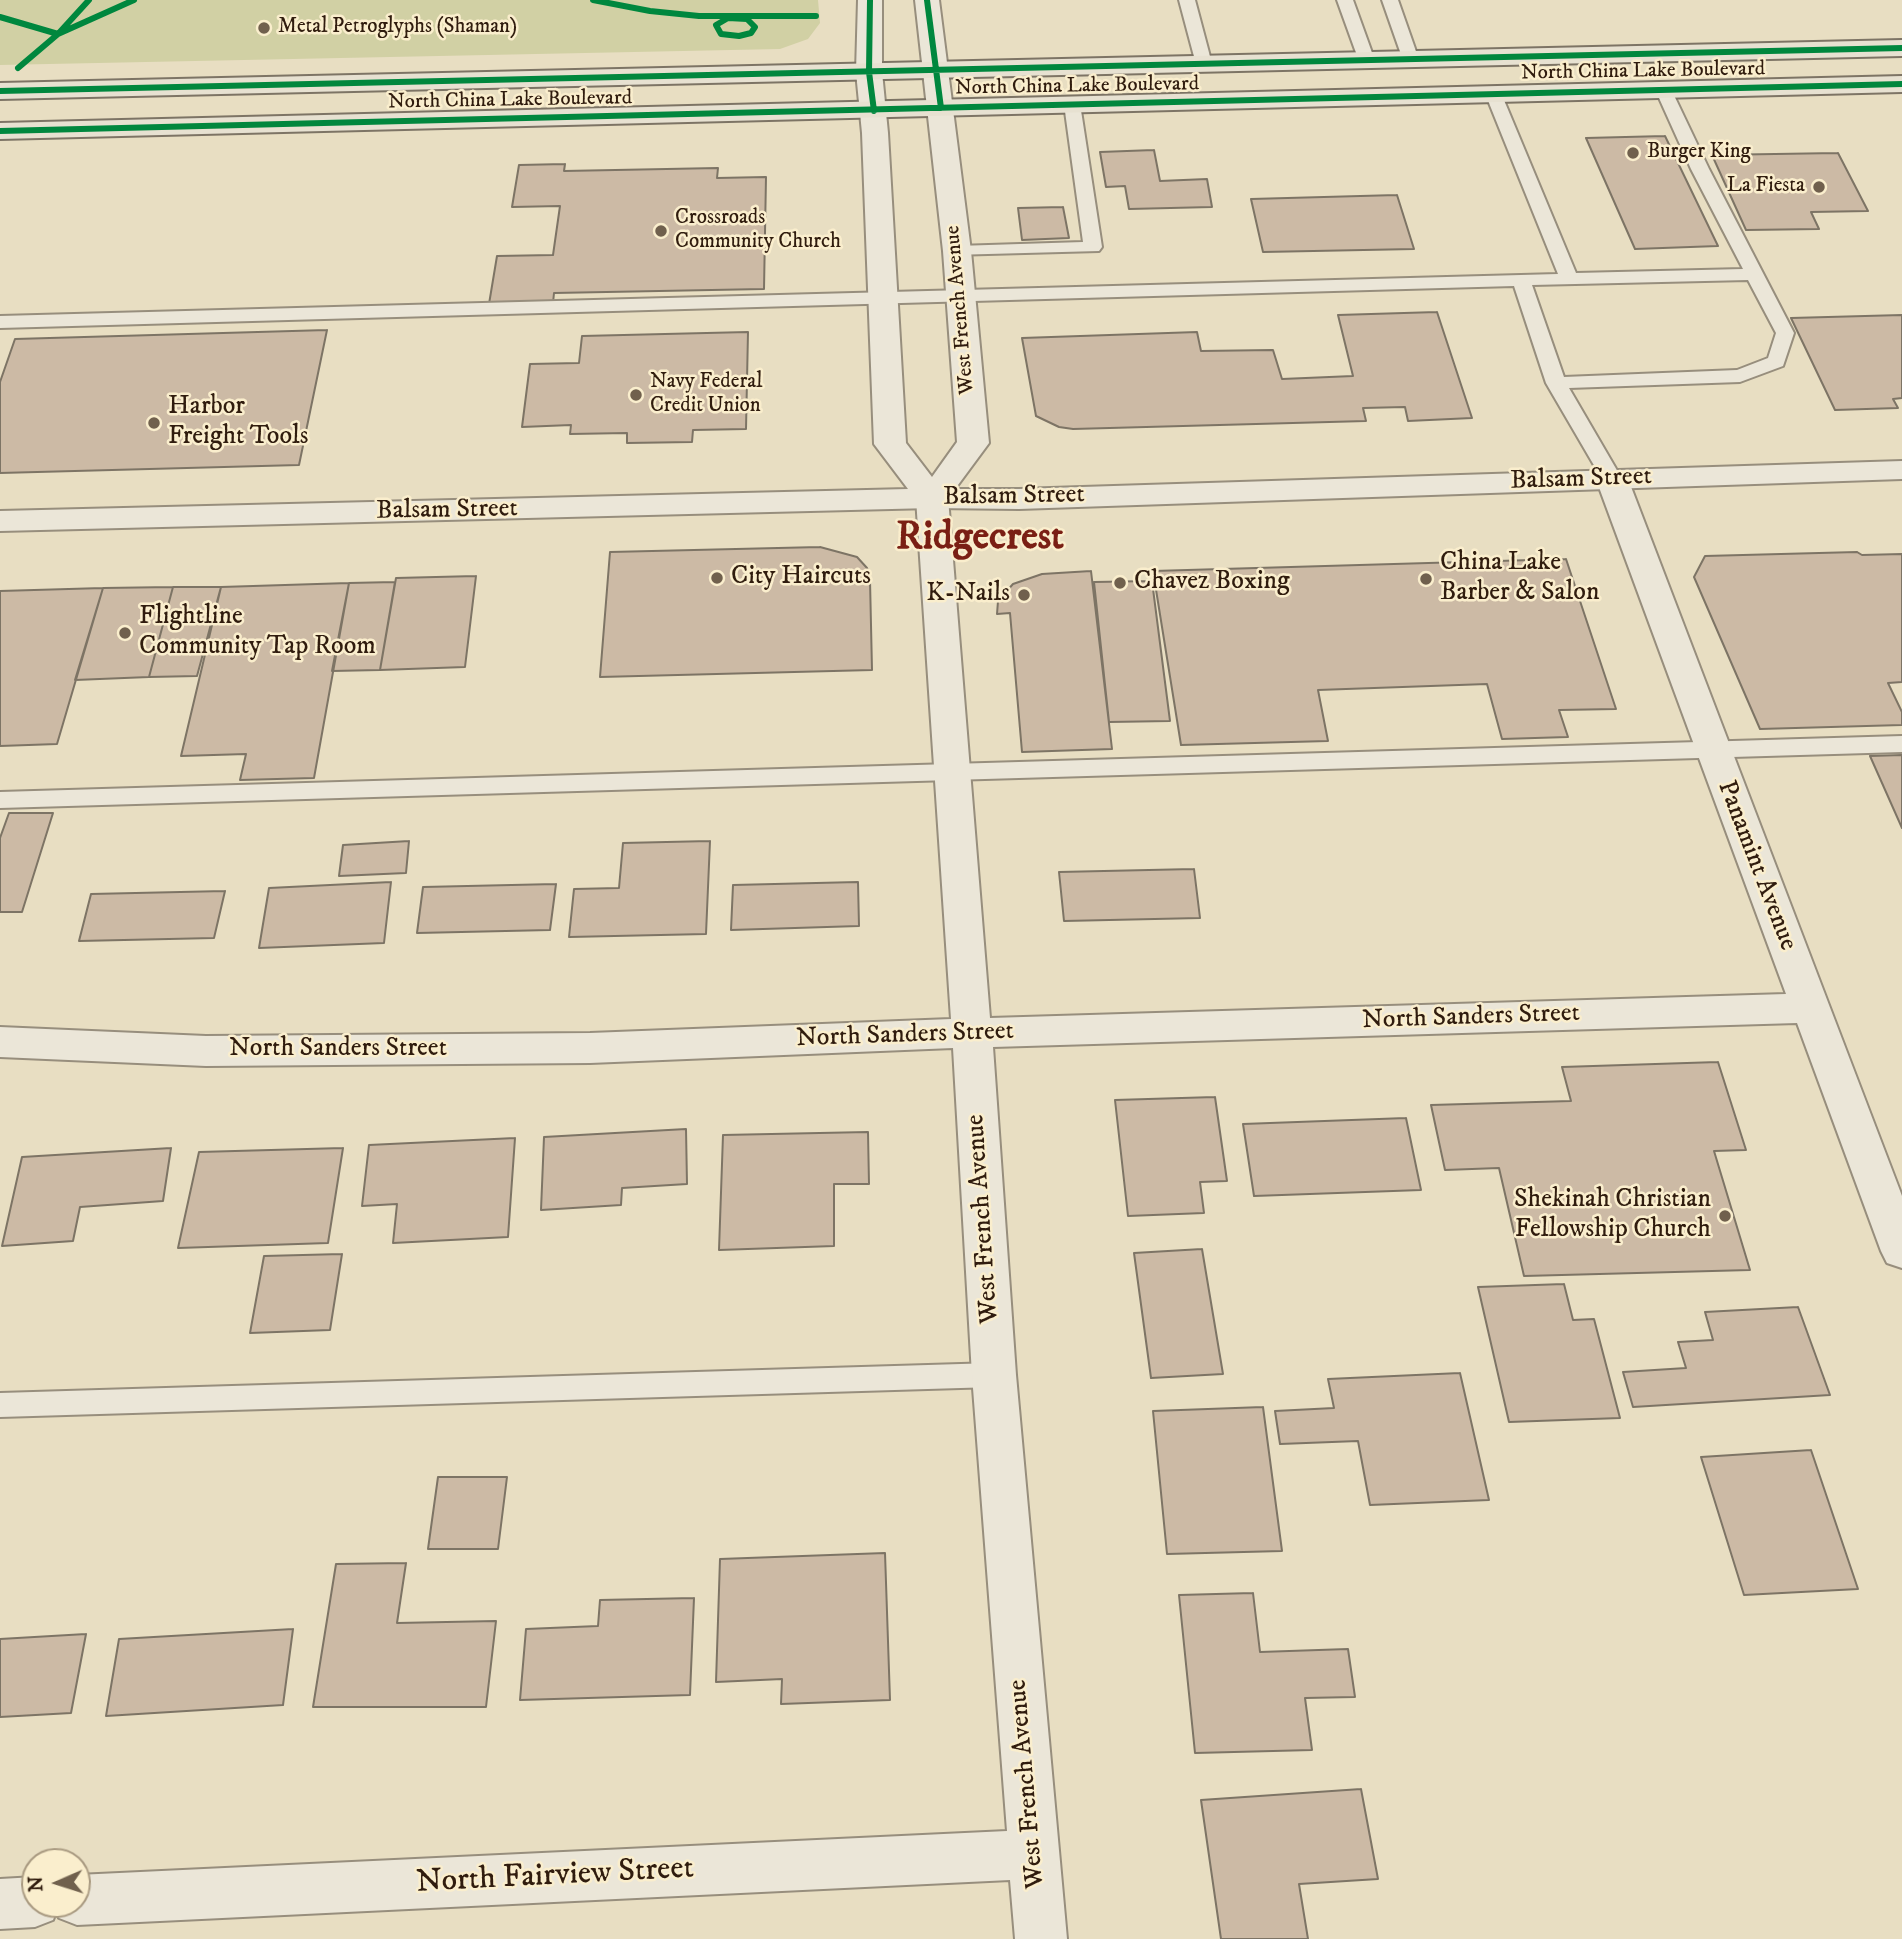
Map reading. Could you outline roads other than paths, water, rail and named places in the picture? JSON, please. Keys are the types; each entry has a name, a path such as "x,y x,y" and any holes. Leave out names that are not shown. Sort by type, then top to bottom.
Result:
{"main road":[{"name":"North China Lake Boulevard","path":"0,91 1902,48"},
{"path":"1284,99 1301,88 1339,78 1545,71 1567,66 1583,54"},
{"path":"0,122 23,111 41,108 334,99 399,83"},
{"name":"North China Lake Boulevard","path":"0,131 1902,84"}],"street":[{"path":"870,0 869,72 874,111 890,444 932,498"},
{"name":"West French Avenue","path":"927,0 957,251 973,443 932,498 972,1033 994,1375 1041,1939"},
{"name":"Balsam Street","path":"0,521 932,498 1019,499 1902,470"},
{"name":"Panamint Avenue","path":"1612,479 1902,1251"},
{"name":"North Sanders Street","path":"0,1042 206,1051 576,1049 972,1033 1809,1008"},
{"name":"North Fairview Street","path":"91,1899 1033,1854"},
{"path":"0,1904 21,1903"}],"lane":[{"path":"1187,0 1204,64"},
{"path":"1345,0 1367,61"},
{"path":"1390,0 1411,60"},
{"path":"1556,383 1740,376 1776,362 1785,333 1700,169 1663,89"},
{"path":"1493,93 1569,278"},
{"path":"957,251 1093,247 1072,104"},
{"path":"0,322 1756,274"},
{"path":"1521,280 1556,383 1612,479"},
{"path":"0,800 1902,744"},
{"path":"0,1405 994,1375"}],"place":[{"name":"Metal Petroglyphs (Shaman)","path":"264,28"},
{"name":"Burger King","path":"1633,153"},
{"name":"La Fiesta","path":"1819,187"},
{"name":"Crossroads Community Church","path":"661,231"},
{"name":"Navy Federal Credit Union","path":"636,395"},
{"name":"Harbor Freight Tools","path":"154,423"},
{"name":"City Haircuts","path":"717,578"},
{"name":"China Lake Barber & Salon","path":"1426,579"},
{"name":"Chavez Boxing","path":"1120,583"},
{"name":"K-Nails","path":"1024,595"},
{"name":"Flightline Community Tap Room","path":"125,633"},
{"name":"Shekinah Christian Fellowship Church","path":"1725,1216"}],"district":[{"name":"Ridgecrest","path":"980,540"}]}
